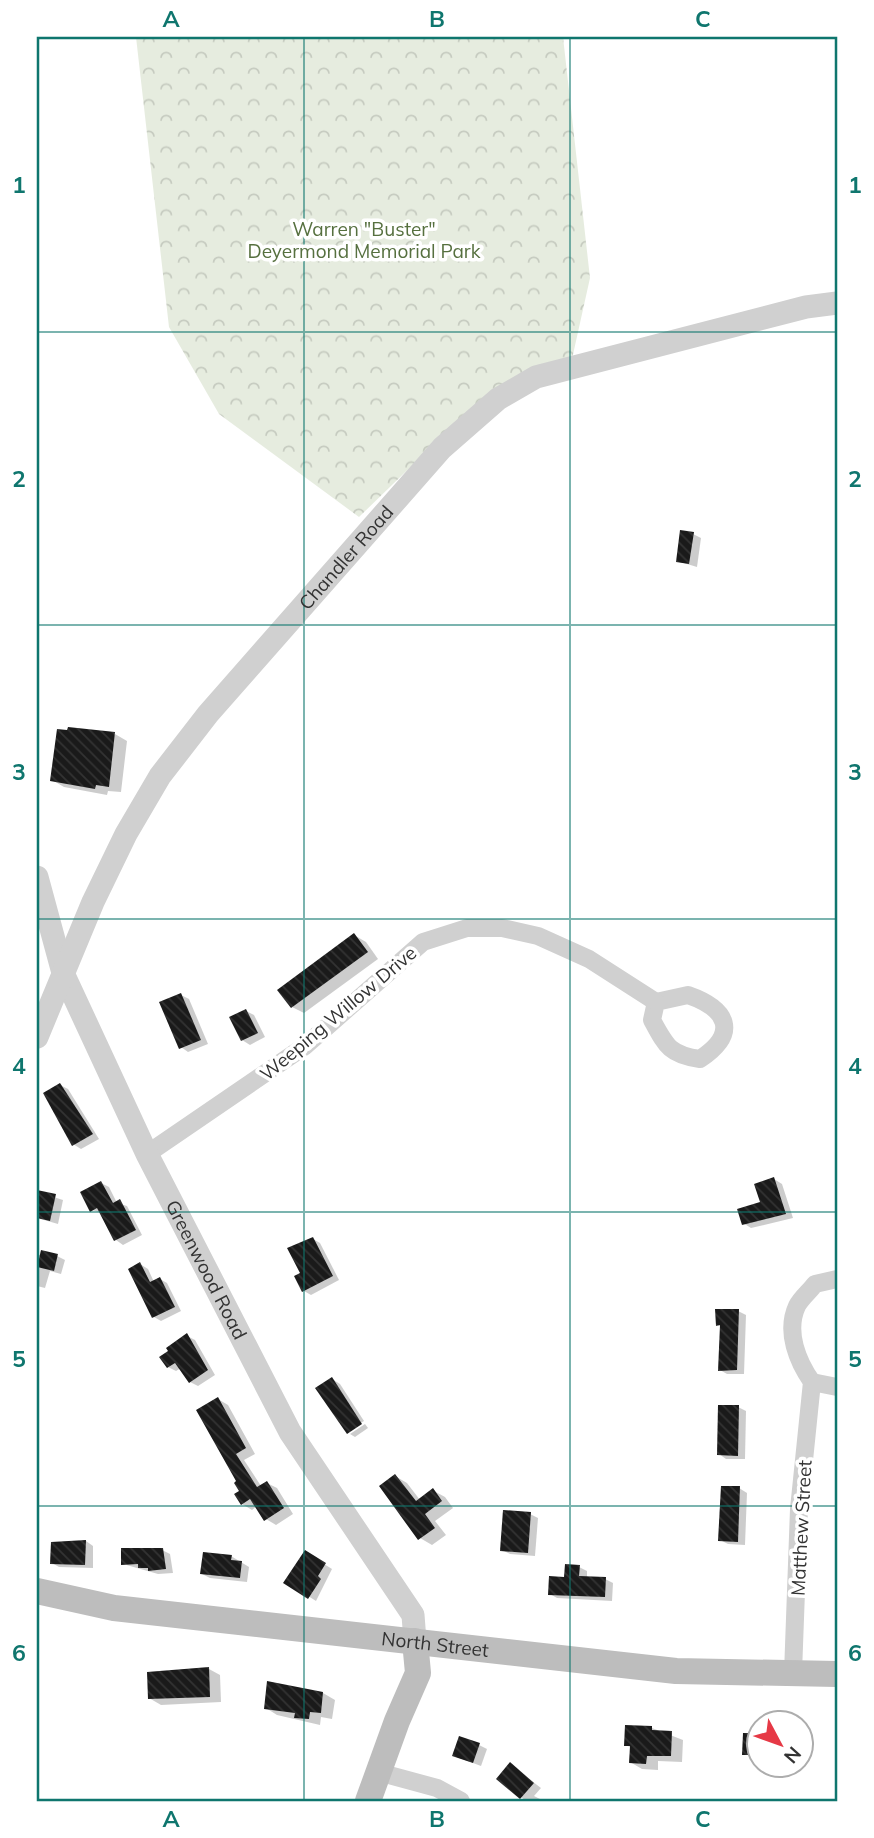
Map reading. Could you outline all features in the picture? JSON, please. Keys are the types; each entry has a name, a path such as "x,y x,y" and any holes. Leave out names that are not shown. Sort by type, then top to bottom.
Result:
{"main road":[{"name":"North Street","path":"37,1591 114,1608 676,1671 837,1674"},
{"path":"368,1801 418,1673 415,1641"}],"street":[{"name":"Chandler Road","path":"37,1037 126,834 160,776 208,715 442,449 498,399 525,382 572,366 806,307 837,303"},
{"name":"Greenwood Road","path":"37,877 64,973 147,1154 290,1432 413,1615 415,1641"},
{"name":"Weeping Willow Drive","path":"147,1154 306,1046 423,942 467,928 502,928 538,936 589,959 656,1002"},
{"path":"837,1279 815,1284 797,1307 793,1326 794,1347 812,1382 837,1387"},
{"name":"Matthew Street","path":"793,1673 800,1509 812,1382"},
{"path":"378,1772 437,1788 461,1801"}],"green space":[{"name":"Warren \"Buster\" Deyermond Memorial Park","path":"136,37 563,37 590,278 572,359 460,419 359,517 219,414 169,327"}],"building":[{"path":"680,530 694,532 689,564 676,562"},
{"path":"68,727 115,732 109,787 96,785 95,789 50,781 57,729 67,730"},
{"path":"354,933 368,952 291,1008 277,990"},
{"path":"181,993 201,1040 179,1049 159,1002"},
{"path":"246,1009 258,1033 241,1041 229,1017"},
{"path":"60,1083 93,1134 72,1146 43,1093"},
{"path":"774,1177 786,1214 742,1225 737,1209 760,1202 754,1184"},
{"path":"101,1181 113,1203 120,1199 136,1230 114,1241 97,1208 90,1212 80,1192"},
{"path":"37,1190 56,1194 50,1221 37,1218"},
{"path":"313,1237 333,1276 302,1292 294,1276 300,1273 287,1248"},
{"path":"41,1250 58,1254 54,1271 37,1267"},
{"path":"140,1262 150,1282 160,1277 175,1307 152,1318 128,1269"},
{"path":"715,1309 739,1309 737,1370 718,1371 720,1325 716,1326"},
{"path":"187,1333 208,1370 189,1383 175,1363 167,1368 159,1357 168,1351 166,1348"},
{"path":"332,1377 362,1424 347,1434 315,1388"},
{"path":"218,1397 246,1448 236,1454 257,1487 267,1481 284,1508 264,1521 250,1499 241,1505 234,1494 239,1491 234,1483 236,1481 196,1410"},
{"path":"718,1405 739,1405 738,1456 717,1455"},
{"path":"395,1474 416,1501 433,1488 442,1501 425,1514 435,1528 418,1540 379,1486"},
{"path":"721,1486 740,1486 738,1542 718,1541"},
{"path":"503,1510 531,1512 528,1553 500,1551"},
{"path":"86,1540 85,1565 50,1564 51,1542"},
{"path":"121,1548 163,1548 166,1569 148,1571 148,1568 138,1568 138,1564 121,1565"},
{"path":"305,1550 326,1563 318,1576 321,1579 308,1599 283,1583"},
{"path":"203,1552 232,1555 231,1560 242,1561 240,1578 200,1574"},
{"path":"565,1564 580,1565 579,1576 606,1577 605,1597 548,1595 549,1576 564,1577"},
{"path":"209,1667 210,1697 148,1699 147,1672"},
{"path":"267,1681 323,1692 321,1713 310,1712 309,1719 294,1718 295,1713 264,1709"},
{"path":"625,1725 652,1726 652,1730 672,1731 671,1756 647,1756 646,1764 629,1763 630,1746 624,1746"},
{"path":"743,1733 744,1733 744,1755"},
{"path":"459,1736 480,1743 473,1763 452,1756"},
{"path":"510,1762 534,1783 520,1799 496,1779"}]}
